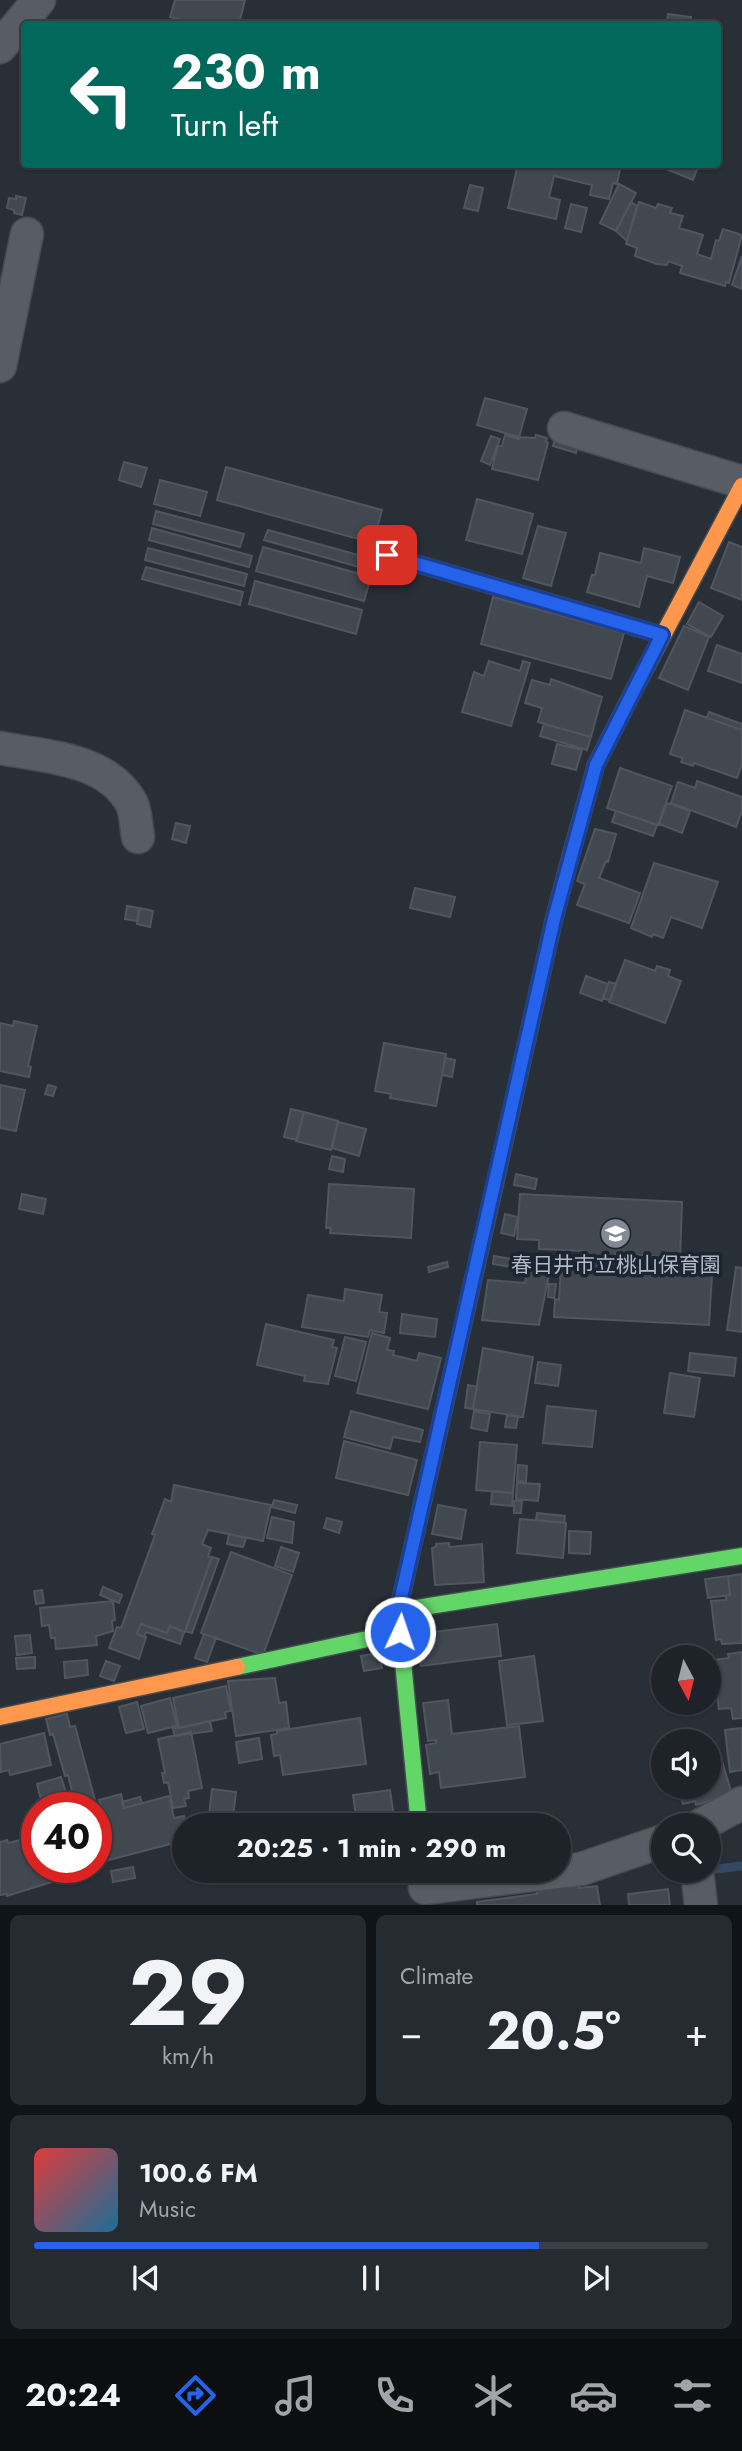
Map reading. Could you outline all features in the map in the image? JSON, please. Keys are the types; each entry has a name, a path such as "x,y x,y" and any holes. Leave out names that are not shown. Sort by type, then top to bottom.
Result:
{"street":[{"path":"22,21 39,0"},
{"path":"0,47 21,22"},
{"path":"0,366 27,234"},
{"path":"418,1813 398,1611 554,919 596,765 742,484 565,428"},
{"path":"387,555 662,635"},
{"path":"0,748 93,767 118,783 133,807 138,836"},
{"path":"398,1611 742,1556"},
{"path":"0,1717 400,1632"},
{"path":"721,1814 742,1803"},
{"path":"425,1888 581,1868 651,1845"},
{"path":"698,1883 701,1905"}],"building":[{"path":"175,0 245,0 240,21 186,21 170,17"},
{"path":"668,14 691,17 690,21 667,21"},
{"path":"517,168 620,168 617,184 613,183 609,199 590,195 592,185 554,176 549,197 560,200 556,219 508,208"},
{"path":"664,168 698,168 693,180"},
{"path":"619,184 636,193 616,231 600,223"},
{"path":"470,185 483,188 478,211 464,208"},
{"path":"16,196 26,198 22,215 7,208 9,198 16,199"},
{"path":"631,202 637,206 627,241 616,231"},
{"path":"639,202 656,208 658,204 672,208 670,213 683,216 679,228 703,235 697,254 711,259 716,240 719,241 723,229 742,235 729,283 726,282 725,286 680,273 682,266 668,261 667,265 657,264 635,256 637,248 626,244"},
{"path":"571,204 587,208 581,232 565,228"},
{"path":"742,256 742,289 732,285"},
{"path":"485,398 527,409 519,437 477,425"},
{"path":"505,435 519,439 535,438 536,435 547,438 538,480 492,469 498,445 502,446"},
{"path":"556,435 579,440 576,453 553,446"},
{"path":"491,436 500,439 490,465 481,461"},
{"path":"124,462 147,468 141,487 119,480"},
{"path":"226,467 382,510 373,543 217,500"},
{"path":"160,480 207,492 200,516 154,504"},
{"path":"477,499 533,514 522,554 466,540"},
{"path":"156,511 244,534 240,547 153,524"},
{"path":"538,526 566,533 551,586 523,578"},
{"path":"152,528 252,556 249,567 149,540"},
{"path":"268,530 376,560 373,571 264,540"},
{"path":"729,542 742,547 742,600 711,588"},
{"path":"263,547 371,577 364,601 256,571"},
{"path":"148,548 247,574 244,586 145,560"},
{"path":"644,548 680,557 673,583 647,576 639,607 587,592 592,575 595,575 600,553 641,563"},
{"path":"146,567 243,592 240,605 142,579"},
{"path":"255,581 362,610 356,634 249,604"},
{"path":"493,597 624,633 611,679 481,644"},
{"path":"699,602 723,616 711,637 687,624"},
{"path":"684,626 709,637 688,690 659,678"},
{"path":"717,645 742,654 742,683 708,671"},
{"path":"489,661 520,671 523,661 530,663 511,726 462,712 474,672 484,676"},
{"path":"551,679 602,697 591,737 538,722 542,708 525,703 532,680 550,685"},
{"path":"685,710 742,730 742,764 737,778 694,763 693,766 681,762 683,758 670,754"},
{"path":"709,712 742,724 742,730 707,718"},
{"path":"544,724 591,737 587,750 540,736"},
{"path":"557,744 582,750 576,770 552,764"},
{"path":"620,768 672,786 658,825 607,808"},
{"path":"697,781 742,797 742,811 736,827 671,803 678,782 695,788"},
{"path":"667,803 690,811 682,833 659,824"},
{"path":"616,811 657,825 653,836 612,822"},
{"path":"176,823 190,826 186,843 172,839"},
{"path":"595,829 616,834 608,862 606,861 599,878 640,893 629,923 577,905 585,884 577,881"},
{"path":"654,863 718,882 702,928 671,917 663,938 653,934 652,937 631,928"},
{"path":"415,888 455,897 450,917 410,908"},
{"path":"127,906 139,908 137,921 125,919"},
{"path":"140,908 153,911 150,927 137,924"},
{"path":"625,960 655,971 657,966 670,970 668,976 681,981 665,1023 609,1002"},
{"path":"586,976 608,984 602,1001 580,993"},
{"path":"609,982 616,984 610,1001 603,998"},
{"path":"14,1021 37,1026 28,1066 31,1067 29,1077 0,1071 0,1023 13,1026"},
{"path":"384,1043 446,1054 436,1106 390,1098 391,1094 375,1091"},
{"path":"445,1058 455,1060 452,1077 442,1075"},
{"path":"0,1085 25,1090 16,1131 0,1128"},
{"path":"48,1085 56,1087 53,1096 45,1094"},
{"path":"291,1109 304,1112 297,1140 284,1137"},
{"path":"304,1112 338,1121 331,1150 296,1141"},
{"path":"338,1122 366,1129 359,1156 332,1148"},
{"path":"332,1156 345,1159 343,1172 329,1169"},
{"path":"516,1174 537,1179 535,1189 514,1185"},
{"path":"329,1184 414,1189 411,1238 330,1233 331,1228 326,1228"},
{"path":"22,1194 46,1199 43,1214 19,1209"},
{"path":"520,1194 682,1202 680,1261 657,1260 657,1256 615,1254 614,1271 712,1275 709,1325 554,1317 555,1299 559,1300 561,1267 585,1269 586,1251 539,1249 539,1240 517,1239"},
{"path":"505,1214 518,1217 514,1236 501,1233"},
{"path":"494,1256 512,1259 510,1267 493,1264"},
{"path":"447,1262 448,1267 429,1272 428,1267"},
{"path":"528,1262 551,1264 539,1325 482,1320 488,1280 525,1283"},
{"path":"736,1267 742,1268 742,1332 727,1330"},
{"path":"549,1284 556,1284 554,1298 548,1297"},
{"path":"345,1289 382,1295 379,1312 387,1313 384,1333 370,1330 368,1337 302,1327 308,1295 344,1301"},
{"path":"402,1314 437,1319 435,1337 400,1333"},
{"path":"266,1324 334,1340 332,1347 337,1348 328,1384 304,1381 305,1376 257,1365"},
{"path":"372,1333 390,1338 387,1350 394,1351 393,1355 417,1361 419,1353 441,1358 428,1409 357,1393"},
{"path":"345,1337 366,1342 356,1381 335,1376"},
{"path":"483,1348 533,1357 523,1417 473,1409"},
{"path":"690,1353 736,1358 734,1376 688,1371"},
{"path":"538,1362 561,1365 558,1386 535,1383"},
{"path":"670,1373 700,1378 694,1417 664,1413"},
{"path":"468,1385 477,1387 473,1409 465,1408"},
{"path":"547,1406 596,1411 592,1447 543,1443"},
{"path":"351,1411 423,1430 420,1442 393,1437 390,1449 344,1437"},
{"path":"474,1411 490,1414 487,1431 471,1428"},
{"path":"507,1415 518,1417 516,1428 505,1427"},
{"path":"344,1441 417,1460 408,1495 336,1478"},
{"path":"480,1442 517,1445 513,1493 476,1490"},
{"path":"518,1465 527,1466 526,1482 517,1481"},
{"path":"517,1483 540,1484 538,1501 516,1499"},
{"path":"174,1485 271,1505 263,1541 208,1530 202,1544 211,1548 208,1556 212,1557 185,1632 170,1626 167,1633 141,1624 137,1634 146,1637 139,1659 109,1648 117,1627 121,1628 155,1535 152,1534 165,1499 171,1502"},
{"path":"492,1491 513,1493 512,1506 491,1504"},
{"path":"274,1500 297,1505 295,1513 272,1507"},
{"path":"514,1501 522,1501 521,1513 514,1513"},
{"path":"438,1505 466,1510 461,1539 432,1534"},
{"path":"537,1513 565,1516 564,1523 536,1520"},
{"path":"272,1517 294,1522 292,1543 267,1538"},
{"path":"327,1518 342,1522 339,1533 324,1528"},
{"path":"520,1519 566,1523 563,1558 517,1553"},
{"path":"569,1531 591,1532 590,1554 569,1553"},
{"path":"229,1534 246,1538 243,1547 227,1544"},
{"path":"449,1543 449,1547 482,1544 484,1582 435,1585 432,1548 436,1547 436,1544"},
{"path":"281,1547 299,1553 293,1572 275,1566"},
{"path":"231,1552 292,1575 263,1655 201,1633"},
{"path":"212,1557 219,1559 192,1633 185,1631"},
{"path":"742,1574 742,1643 722,1644 721,1639 716,1640 711,1601 726,1600 726,1596 730,1595 728,1576"},
{"path":"728,1576 730,1595 708,1598 705,1579"},
{"path":"103,1587 122,1595 119,1603 100,1595"},
{"path":"42,1590 44,1603 36,1604 34,1591"},
{"path":"113,1601 113,1631 96,1636 97,1645 56,1649 55,1638 51,1638 49,1625 42,1626 40,1608"},
{"path":"141,1624 167,1633 170,1626 184,1632 180,1644 146,1632 144,1637 137,1634"},
{"path":"497,1624 501,1656 421,1666 417,1634"},
{"path":"204,1634 216,1638 207,1662 195,1658"},
{"path":"30,1635 32,1653 17,1655 15,1636"},
{"path":"742,1652 742,1718 733,1719 731,1708 721,1709 721,1659 729,1658 728,1654"},
{"path":"379,1653 382,1668 364,1671 361,1656"},
{"path":"534,1656 543,1721 507,1725 499,1661"},
{"path":"35,1657 35,1668 17,1669 16,1658"},
{"path":"87,1660 88,1675 65,1678 64,1662"},
{"path":"106,1661 120,1666 114,1681 100,1676"},
{"path":"275,1678 279,1703 286,1702 289,1728 236,1736 228,1681"},
{"path":"226,1686 231,1711 225,1712 226,1718 179,1728 173,1698"},
{"path":"170,1698 177,1726 148,1733 141,1706"},
{"path":"448,1700 452,1734 519,1726 525,1777 441,1788 439,1772 430,1774 426,1745 436,1743 436,1740 428,1741 423,1703"},
{"path":"137,1702 144,1729 126,1733 119,1707"},
{"path":"67,1714 70,1727 75,1726 93,1792 72,1792 46,1719"},
{"path":"360,1718 366,1764 283,1775 280,1755 274,1756 271,1735 277,1734 277,1731"},
{"path":"210,1721 212,1731 175,1736 173,1729"},
{"path":"742,1728 742,1770 730,1772 725,1730"},
{"path":"191,1732 202,1788 188,1791 189,1798 184,1799 186,1806 173,1808 168,1782 164,1783 162,1773 165,1773 158,1739"},
{"path":"44,1733 51,1765 10,1775 9,1770 1,1772 0,1744"},
{"path":"259,1738 262,1759 239,1763 236,1742"},
{"path":"721,1758 732,1794 721,1797"},
{"path":"61,1777 66,1792 39,1792 37,1784"},
{"path":"212,1789 236,1792 233,1813 209,1813"},
{"path":"390,1790 393,1813 356,1813 353,1795"},
{"path":"121,1794 124,1808 169,1796 173,1813 172,1844 112,1859 112,1796"},
{"path":"140,1797 142,1803 124,1808 122,1802"},
{"path":"682,1799 716,1799 696,1805 695,1801 683,1804"},
{"path":"7,1840 8,1843 21,1840 21,1883 48,1883 7,1896 0,1895 0,1842"},
{"path":"133,1867 135,1878 113,1882 112,1871"},
{"path":"579,1884 579,1888 597,1886 600,1905 477,1905 477,1902 537,1894 536,1890"},
{"path":"668,1889 670,1905 629,1905 628,1894"}],"waterway":[{"path":"721,1868 742,1866"}],"traffic: fast":[{"path":"387,555 662,635"},
{"path":"418,1813 398,1611 493,1192"},
{"path":"398,1611 742,1556"},
{"path":"237,1667 400,1632"}],"traffic: slow":[{"path":"633,692 742,486"},
{"path":"493,1192 554,919 571,855"},
{"path":"0,1717 237,1667"}],"traffic: jam":[{"path":"571,855 596,765 633,692"}],"place":[{"name":"春日井市立桃山保育園","path":"616,1233"}],"route":[{"path":"387,555 662,635 596,765 554,919 398,1611 400,1632"}]}
